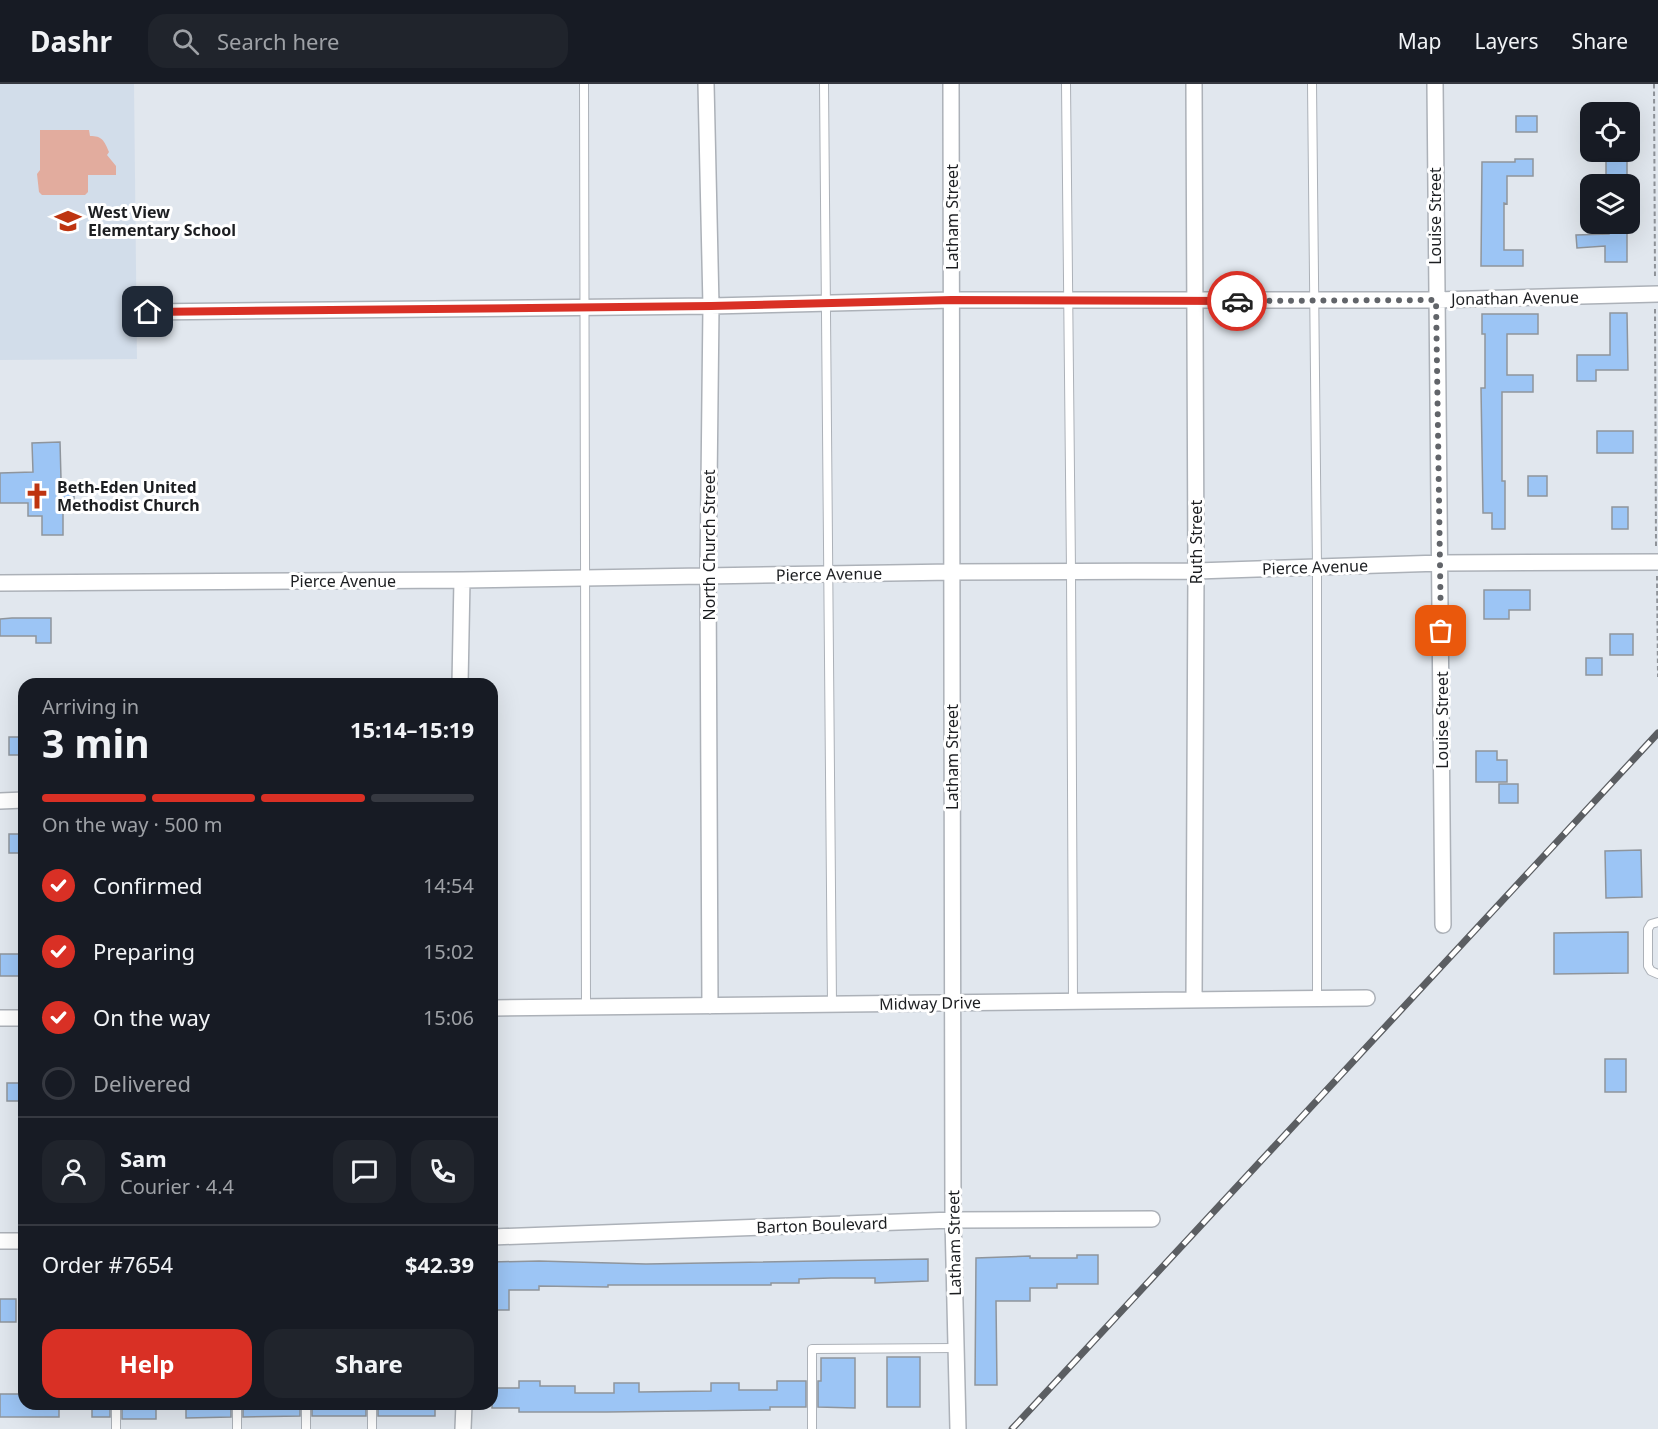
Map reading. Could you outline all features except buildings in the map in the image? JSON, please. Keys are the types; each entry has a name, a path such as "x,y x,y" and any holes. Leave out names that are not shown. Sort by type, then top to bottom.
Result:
{"street":[{"name":"North Church Street","path":"706,84 711,306 708,576 710,1006"},
{"name":"Latham Street","path":"951,84 952,1220 958,1429"},
{"name":"Ruth Street","path":"1194,84 1196,571 1194,1000"},
{"name":"Louise Street","path":"1435,84 1443,925"},
{"name":"Jonathan Avenue","path":"148,312 711,306 952,300 1436,300 1657,294"},
{"name":"Pierce Avenue","path":"0,583 1196,571 1441,563 1657,562"},
{"path":"460,678 462,580"},
{"path":"0,801 18,800"},
{"name":"Midway Drive","path":"498,1008 1367,998"},
{"path":"0,1018 18,1018"},
{"name":"Barton Boulevard","path":"498,1237 952,1220 1152,1219"},
{"path":"0,1241 18,1240"},
{"path":"463,1429 464,1410"}],"lane":[{"path":"584,84 586,1007"},
{"path":"824,84 832,1004"},
{"path":"1066,84 1071,571 1072,1002"},
{"path":"1312,84 1317,567 1317,998"},
{"path":"1658,922 1651,924 1648,929 1648,966 1651,971 1658,974"},
{"path":"812,1429 812,1349 956,1348"},
{"path":"116,1410 116,1429"},
{"path":"237,1410 237,1429"},
{"path":"306,1410 306,1429"},
{"path":"372,1410 372,1429"}],"path":[{"path":"1654,84 1658,677"}],"shaded area":[{"name":"West View Elementary School","path":"0,84 134,84 137,359 0,360"},
{"path":"40,130 89,130 90,136 100,138 104,142 109,152 107,155 116,166 116,175 88,175 88,192 85,195 42,195 39,192 37,174 40,170"}],"railway":[{"path":"1012,1429 1658,733"}],"way so far":[{"path":"1237,301 1436,300 1441,631"}],"place":[{"name":"West View Elementary School","path":"68,221"},
{"name":"Beth-Eden United Methodist Church","path":"37,496"}],"route":[{"path":"148,312 711,306 952,300 1237,301"}]}
